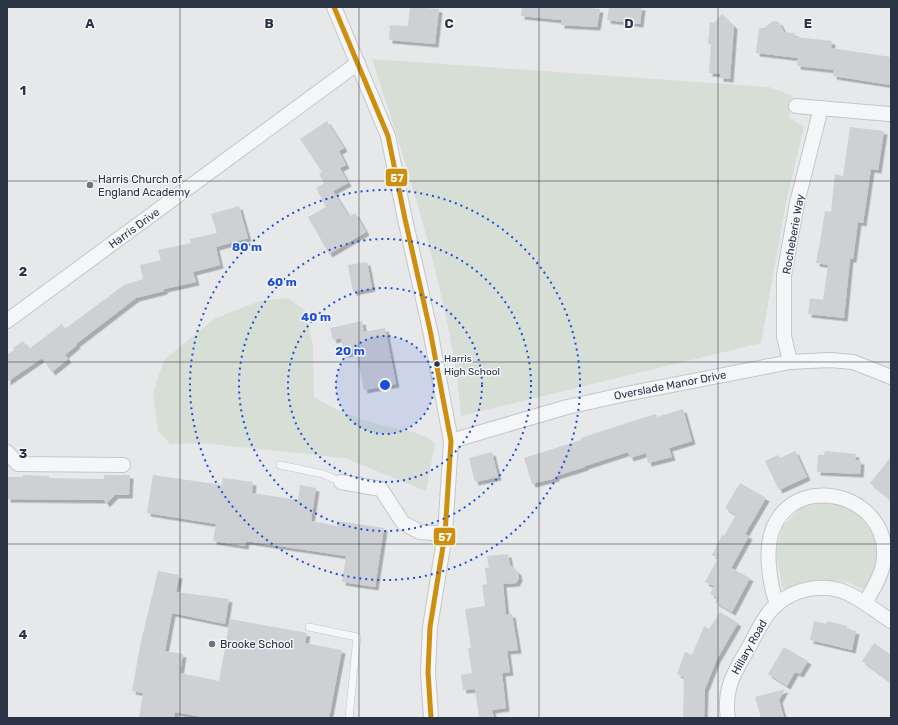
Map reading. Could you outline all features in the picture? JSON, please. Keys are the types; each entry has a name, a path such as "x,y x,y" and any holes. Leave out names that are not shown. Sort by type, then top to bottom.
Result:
{"street":[{"path":"334,7 388,136 430,330 451,441 445,534 430,627 428,672 431,718"},
{"name":"Harris Drive","path":"7,321 358,63"},
{"path":"796,106 889,114"},
{"name":"Rocheberie Way","path":"790,362 784,336 784,275 797,203 821,108"},
{"name":"Overslade Manor Drive","path":"451,441 567,407 790,362 830,360 853,362 891,377"},
{"path":"7,452 18,464 123,466"},
{"path":"341,482 381,489 403,523 420,532 445,534"},
{"path":"777,604 772,591 768,559 772,529 782,513 792,504 808,498 828,496 839,497 859,506 868,514 880,532 883,542 883,564 881,574 865,604"},
{"name":"Hillary Road","path":"728,718 726,708 730,682 767,616 777,604 787,597 799,591 811,588 835,589 847,593 891,621"}],"lane":[{"path":"280,465 323,474 341,482"},
{"path":"310,627 357,637 349,718"}],"shaded area":[{"path":"372,59 769,87 792,96 789,118 804,126 786,203 761,343 461,416 458,384 446,316 428,242 396,132"},
{"path":"288,298 306,311 313,347 314,397 334,408 363,420 413,432 428,438 435,443 426,491 345,458 202,443 170,444 158,431 153,393 164,360 214,319 260,301"},
{"path":"829,501 847,505 864,515 877,543 877,562 872,577 865,590 847,582 819,581 800,583 787,590 782,586 776,552 782,527 800,508"}],"building":[{"path":"410,7 439,9 435,44 389,40 390,25 408,26"},
{"path":"522,7 578,7 600,9 597,27 561,25 561,20 521,16"},
{"path":"609,7 642,7 640,24 607,20"},
{"path":"722,14 734,26 730,79 720,78 720,74 709,73 711,44 708,44 710,22 714,23"},
{"path":"773,21 779,22 784,32 795,33 795,37 832,41 831,48 891,57 891,85 833,76 834,70 797,66 798,58 756,53 759,28 764,28"},
{"path":"327,121 344,148 339,151 346,165 340,168 348,183 333,191 349,217 355,213 366,232 329,254 308,217 326,207 316,188 324,183 319,174 322,172 300,139"},
{"path":"850,127 884,131 878,170 871,169 863,223 858,222 853,259 850,259 844,318 808,314 810,298 823,300 828,265 816,263 818,249 825,211 831,212 835,174 843,176"},
{"path":"239,206 248,238 216,247 220,265 193,272 196,282 164,289 164,291 136,298 76,344 77,345 65,355 68,359 52,372 42,358 7,382 7,355 14,350 13,348 23,341 29,349 62,324 65,329 124,285 143,279 140,265 161,260 158,250 191,243 190,239 217,233 211,214"},
{"path":"367,262 372,288 353,292 348,265"},
{"path":"362,321 364,332 385,328 396,384 364,390 356,352 344,354 341,338 333,340 330,328"},
{"path":"683,409 692,441 669,448 672,457 648,463 646,453 630,458 628,452 556,476 556,478 532,484 524,458 581,440 581,438 639,419 656,414 657,417"},
{"path":"795,451 807,477 779,490 765,461 778,455 780,458"},
{"path":"825,451 856,454 855,460 861,461 860,474 817,472 818,455 824,455"},
{"path":"492,452 498,477 475,482 469,458"},
{"path":"891,457 891,500 870,483"},
{"path":"23,475 49,476 49,478 104,479 104,475 130,475 129,495 115,495 106,504 104,500 7,499 7,477 23,477"},
{"path":"153,475 222,485 223,478 253,482 252,493 298,500 300,485 316,488 311,521 337,526 337,521 384,528 375,587 342,582 346,556 246,541 245,546 213,541 216,524 147,513"},
{"path":"740,483 766,498 745,534 749,536 731,568 750,578 732,612 715,602 717,598 710,594 714,586 705,582 718,558 712,555 722,535 724,536 736,515 725,508"},
{"path":"508,554 510,565 518,572 519,578 516,583 503,584 506,615 512,614 518,650 507,651 510,672 502,673 506,708 492,710 494,718 479,718 475,689 463,690 461,675 472,673 468,648 471,648 465,609 485,606 482,585 487,584 485,568 489,567 487,556"},
{"path":"158,571 179,575 176,592 229,599 225,624 172,613 165,651 183,654 180,673 219,681 230,619 307,633 305,643 342,650 329,718 208,718 175,712 174,718 139,718 143,693 132,691 140,646"},
{"path":"720,612 738,623 717,659 705,689 704,718 683,718 684,677 677,674 685,652 692,655 704,626 709,629"},
{"path":"814,621 827,624 827,621 847,626 847,629 856,631 852,650 810,640"},
{"path":"874,643 891,655 891,682 862,661"},
{"path":"784,647 808,661 800,674 795,672 787,686 768,674"},
{"path":"785,689 779,700 784,718 761,718 755,697"}],"transit line":[{"name":"57","path":"334,7 388,136 430,330 451,441 445,534 430,627 428,672 431,718"}],"place":[{"name":"Harris Church of England Academy","path":"90,185"},
{"name":"Harris High School","path":"437,364"},
{"name":"Brooke School","path":"212,644"}]}
